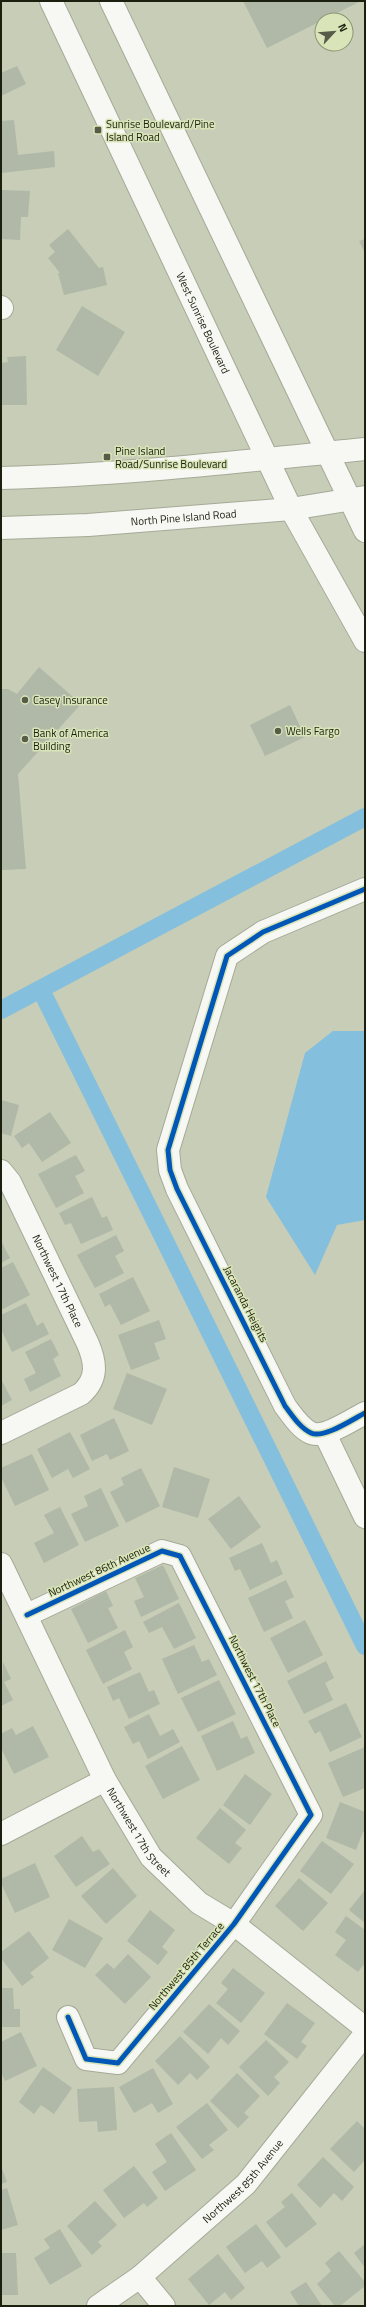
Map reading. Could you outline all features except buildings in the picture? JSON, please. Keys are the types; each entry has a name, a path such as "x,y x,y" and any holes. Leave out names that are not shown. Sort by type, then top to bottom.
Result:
{"main road":[{"name":"West Sunrise Boulevard","path":"51,1 291,509 365,641"},
{"path":"111,1 327,453 357,499 365,531"},
{"path":"1,478 50,477 267,459 365,449"},
{"name":"North Pine Island Road","path":"1,528 88,525 291,509 357,499"},
{"name":"Jacaranda Heights","path":"324,1434 311,1433 296,1420 285,1406 177,1189 170,1170 168,1150 227,956 263,932 365,888"},
{"name":"Northwest 17th Place","path":"1,1171 10,1182 92,1353 95,1373 90,1385 81,1394 1,1433"},
{"path":"365,1413 324,1434 365,1517"},
{"name":"Northwest 86th Avenue","path":"27,1615 162,1551 180,1556"},
{"name":"Northwest 17th Place","path":"180,1556 311,1815"},
{"name":"Northwest 17th Street","path":"1,1564 27,1615 105,1780 151,1857 200,1903 234,1924 365,2028"},
{"path":"1,1834 105,1780"},
{"name":"Northwest 85th Terrace","path":"68,2018 86,2059 118,2063 234,1924 311,1815"},
{"name":"Northwest 85th Avenue","path":"98,2306 140,2277 246,2184 365,2034"},
{"path":"140,2277 164,2306"}],"water":[{"path":"333,1031 365,1031 365,1220 337,1225 315,1275 266,1197 305,1053"}],"waterway":[{"path":"1,1010 365,817"},
{"path":"41,990 365,1646"}],"cycle path":[{"path":"365,889 263,932 227,956 168,1150 170,1170 177,1189 285,1406 290,1413 303,1428 311,1433 317,1434 331,1431 365,1413"},
{"path":"27,1615 162,1551 180,1556 311,1815 234,1924 118,2063 86,2059 68,2017"}],"place":[{"name":"Sunrise Boulevard/Pine Island Road","path":"98,130"},
{"name":"Pine Island Road/Sunrise Boulevard","path":"107,457"},
{"name":"Casey Insurance","path":"25,700"},
{"name":"Wells Fargo","path":"278,731"},
{"name":"Bank of America Building","path":"25,739"}]}
